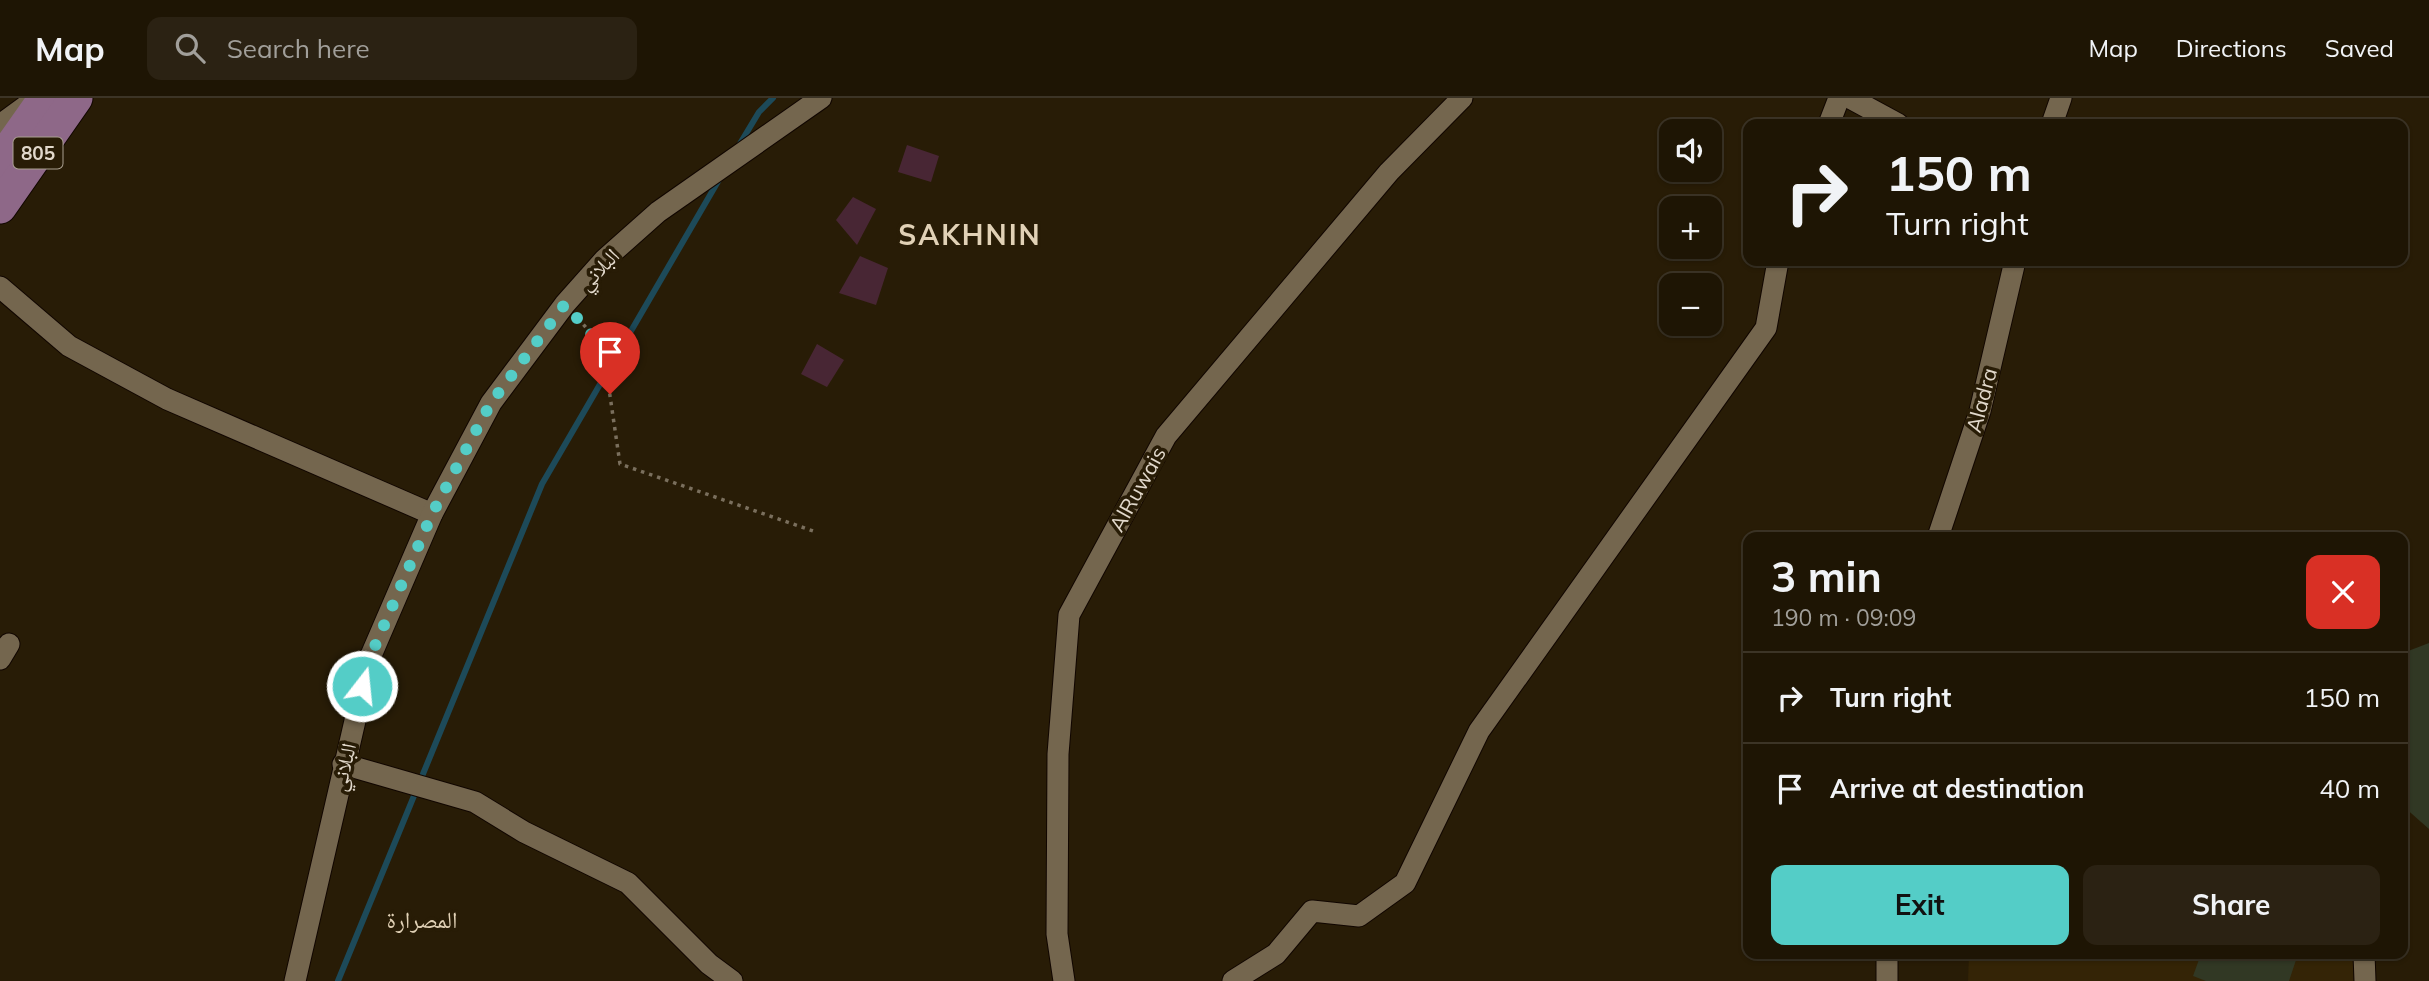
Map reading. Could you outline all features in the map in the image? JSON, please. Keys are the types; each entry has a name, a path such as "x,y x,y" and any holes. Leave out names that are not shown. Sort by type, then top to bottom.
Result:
{"main road":[{"name":"805","path":"0,162 55,98"},
{"name":"805","path":"0,207 55,98"}],"street":[{"path":"0,125 26,106 55,98"},
{"name":"البلاني","path":"295,981 369,660 432,514 491,403 565,304 605,259 658,212 821,98"},
{"name":"AlRuwais","path":"1064,981 1058,934 1058,754 1069,615 1166,436 1389,172 1462,98"},
{"path":"1831,119 1839,98"},
{"path":"1850,98 1889,119"},
{"path":"2054,119 2061,98"},
{"path":"1233,981 1276,954 1312,911 1359,916 1405,883 1479,731 1766,328 1777,266"},
{"name":"Aladra","path":"1940,532 1980,411 2013,266"},
{"path":"0,287 69,346 167,399 432,514"},
{"path":"343,764 475,802 524,832 628,883 709,964 732,981"},
{"path":"1887,959 1887,981"},
{"path":"2364,959 2365,981"}],"path":[{"path":"565,304 603,348 620,464 816,532"}],"shaded area":[{"path":"1969,959 2358,959 2360,981 1968,981"}],"green space":[{"path":"2429,643 2429,829 2408,810 2408,651"},
{"path":"2199,959 2296,959 2289,981 2206,981 2193,976"}],"building":[{"path":"907,145 939,156 931,182 898,172"},
{"path":"853,197 876,209 857,245 836,220"},
{"path":"860,256 888,268 876,305 839,293"},
{"path":"817,344 844,360 827,387 801,374"}],"waterway":[{"path":"738,147 759,112 773,98"},
{"path":"338,981 542,484 720,178"}],"district":[{"name":"SAKHNIN","path":"970,234"},
{"name":"المصرارة","path":"422,919"}],"route":[{"path":"362,686 369,660 432,514 479,425 491,403 565,304 603,348 610,394"}]}
